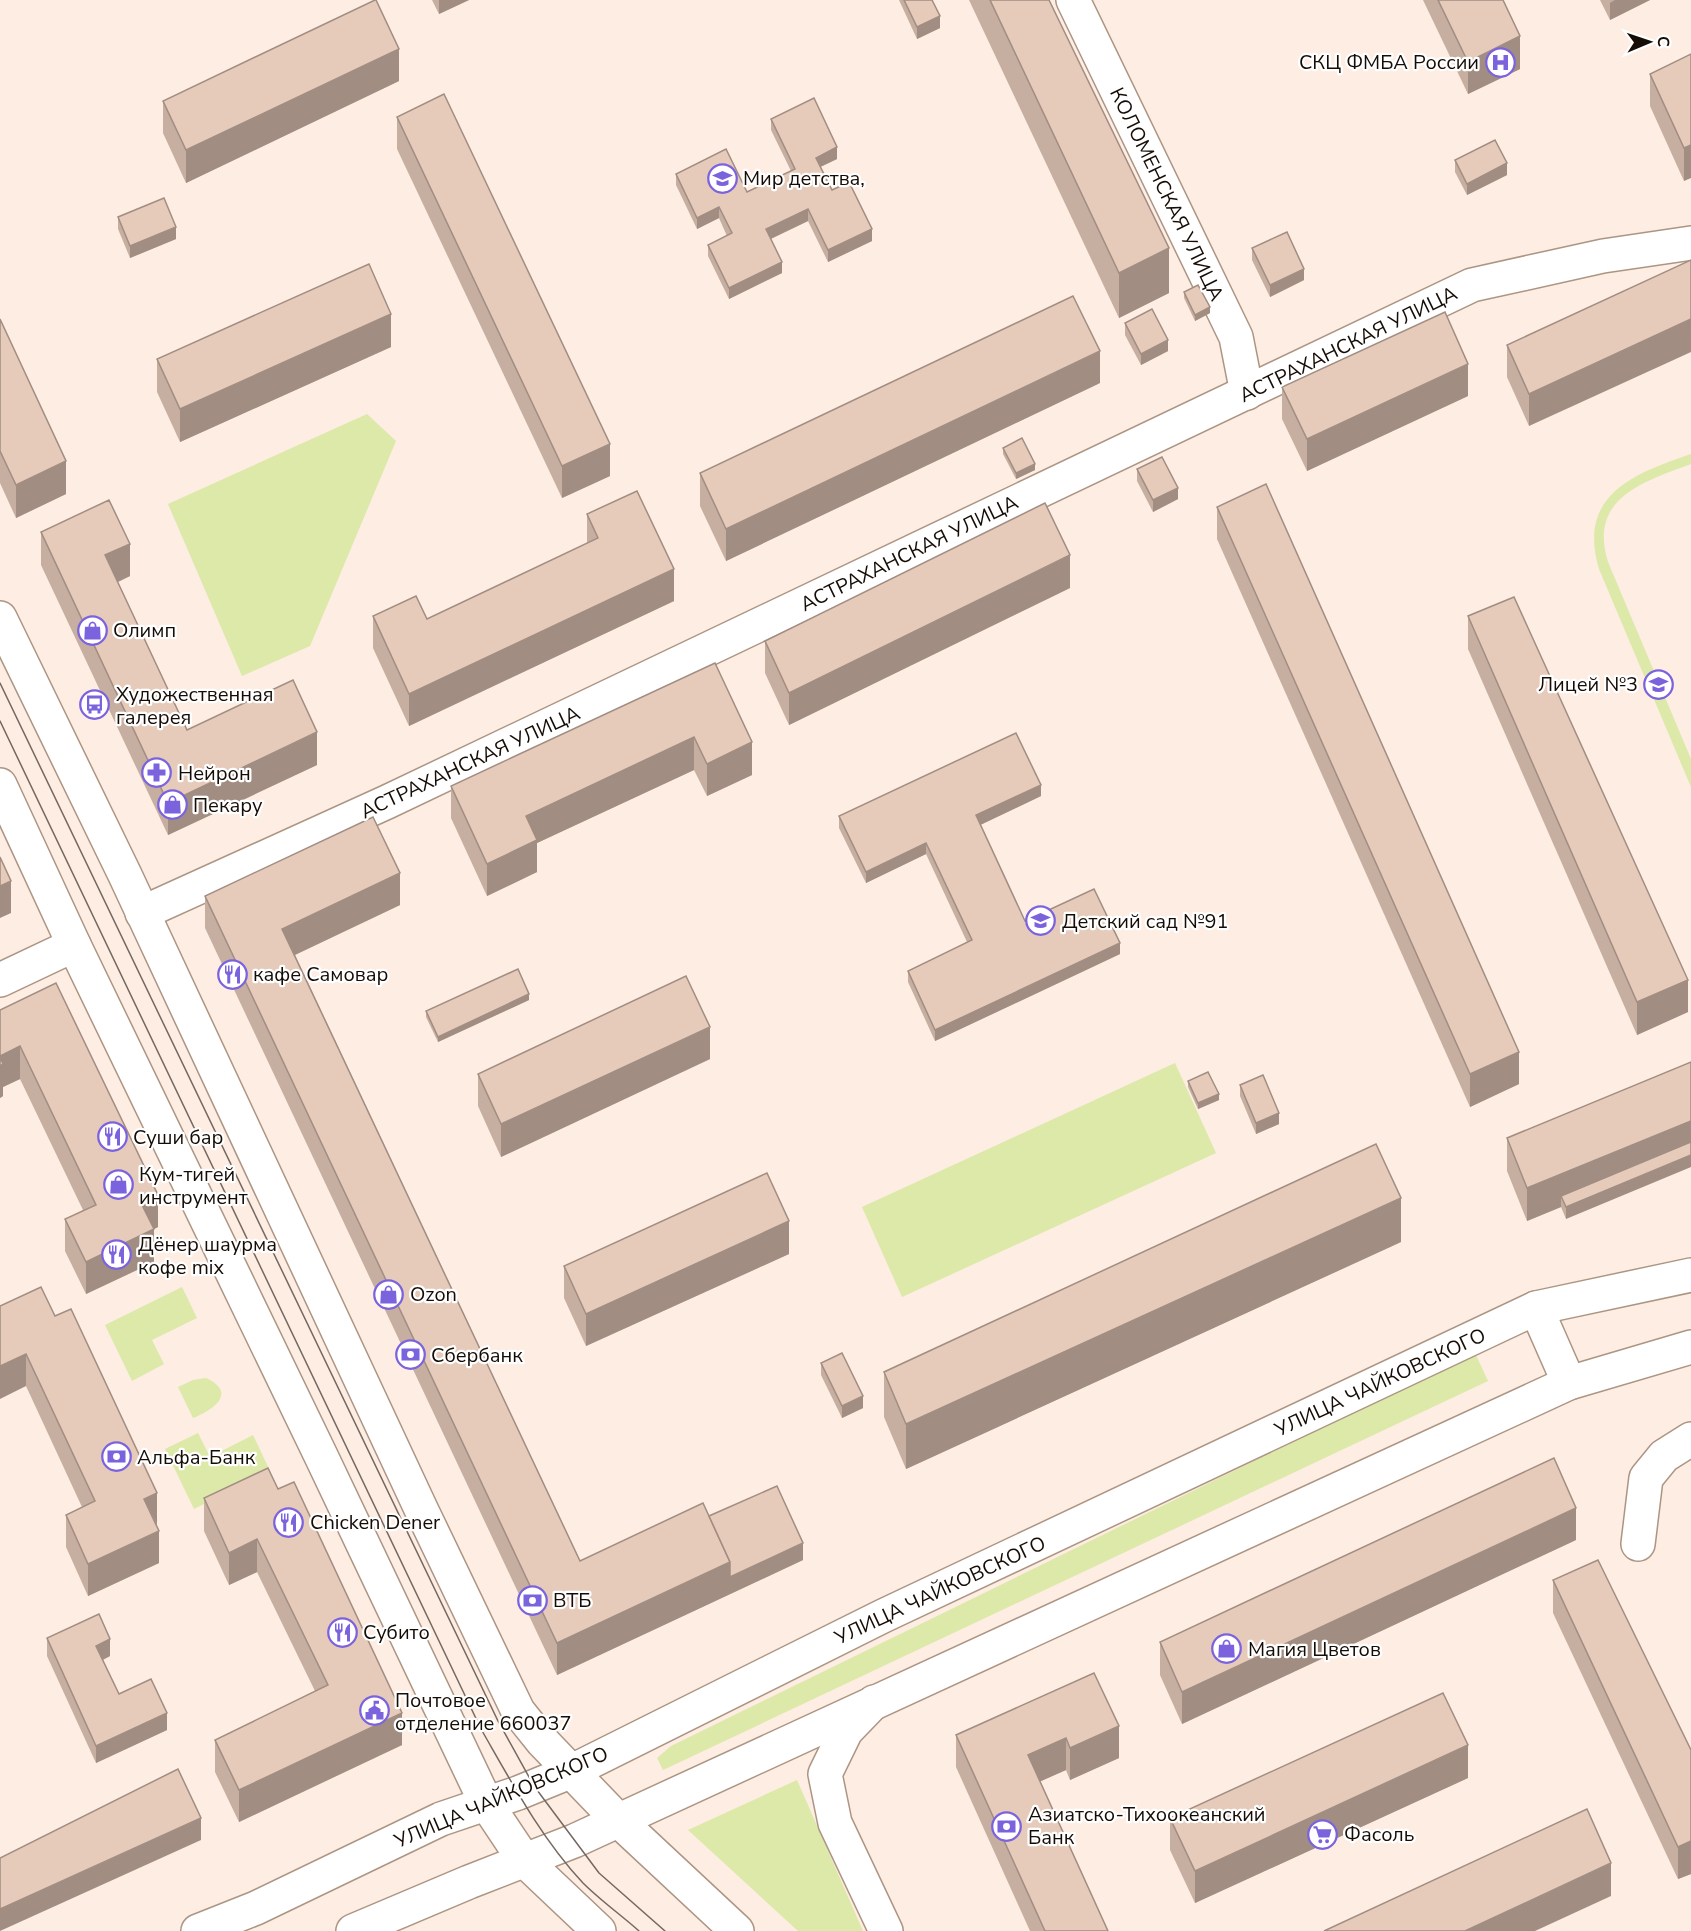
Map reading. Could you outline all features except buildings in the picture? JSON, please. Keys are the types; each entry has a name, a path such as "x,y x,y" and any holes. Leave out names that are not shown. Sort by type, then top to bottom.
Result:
{"main road":[{"name":"КОЛОМЕНСКАЯ УЛИЦА","path":"1073,0 1236,337 1247,393"},
{"name":"АСТРАХАНСКАЯ УЛИЦА","path":"142,913 387,802 705,652 1150,437 1472,285 1603,256 1691,243"},
{"path":"0,618 519,1711 542,1741 618,1820 737,1931"},
{"path":"0,785 74,945 486,1803 524,1860 599,1931"},
{"path":"0,980 74,945"},
{"name":"УЛИЦА ЧАЙКОВСКОГО","path":"198,1931 256,1908 441,1819 518,1793 572,1771 883,1616 1536,1308 1691,1275"},
{"path":"1536,1308 1569,1383"},
{"path":"353,1931 574,1841 1569,1383 1691,1347"},
{"path":"1638,1544 1646,1478 1664,1456 1691,1439"},
{"path":"874,1702 846,1731 825,1774 835,1822 886,1931"}],"green space":[{"path":"367,414 396,441 310,646 242,676 168,504"},
{"path":"1691,454 1691,464 1638,486 1624,496 1613,508 1606,522 1604,540 1608,562 1691,759 1691,787 1599,569 1594,544 1596,523 1603,505 1615,491 1649,470"},
{"path":"1175,1063 1216,1153 902,1297 862,1207"},
{"path":"182,1287 197,1318 152,1340 164,1364 132,1381 105,1325"},
{"path":"1475,1353 1488,1381 663,1770 657,1758 671,1746"},
{"path":"206,1378 220,1389 221,1395 214,1406 193,1418 178,1387 193,1380"},
{"path":"198,1433 210,1457 253,1435 270,1471 194,1509 165,1449"},
{"path":"797,1780 863,1931 798,1931 688,1830"}],"tram line":[{"path":"0,683 498,1721 534,1786 599,1873 665,1931"},
{"path":"0,721 481,1729 528,1809 568,1866 583,1883 639,1931"}],"place":[{"name":"СКЦ ФМБА России","path":"1500,62"},
{"name":"Мир детства,","path":"722,178"},
{"name":"Олимп","path":"92,630"},
{"name":"Лицей №3","path":"1659,684"},
{"name":"Художественная галерея","path":"95,705"},
{"name":"Нейрон","path":"157,773"},
{"name":"Пекару","path":"172,805"},
{"name":"Детский сад №91","path":"1041,921"},
{"name":"кафе Самовар","path":"232,974"},
{"name":"Суши бар","path":"112,1137"},
{"name":"Кум-тигей инструмент","path":"118,1185"},
{"name":"Дёнер шаурма кофе mix","path":"117,1255"},
{"name":"Ozon","path":"389,1294"},
{"name":"Сбербанк","path":"410,1355"},
{"name":"Альфа-Банк","path":"116,1457"},
{"name":"Chicken Dener","path":"289,1522"},
{"name":"ВТБ","path":"532,1600"},
{"name":"Субито","path":"342,1632"},
{"name":"Магия Цветов","path":"1227,1649"},
{"name":"Почтовое отделение 660037","path":"374,1711"},
{"name":"Азиатско-Тихоокеанский Банк","path":"1007,1826"},
{"name":"Фасоль","path":"1323,1834"}]}
